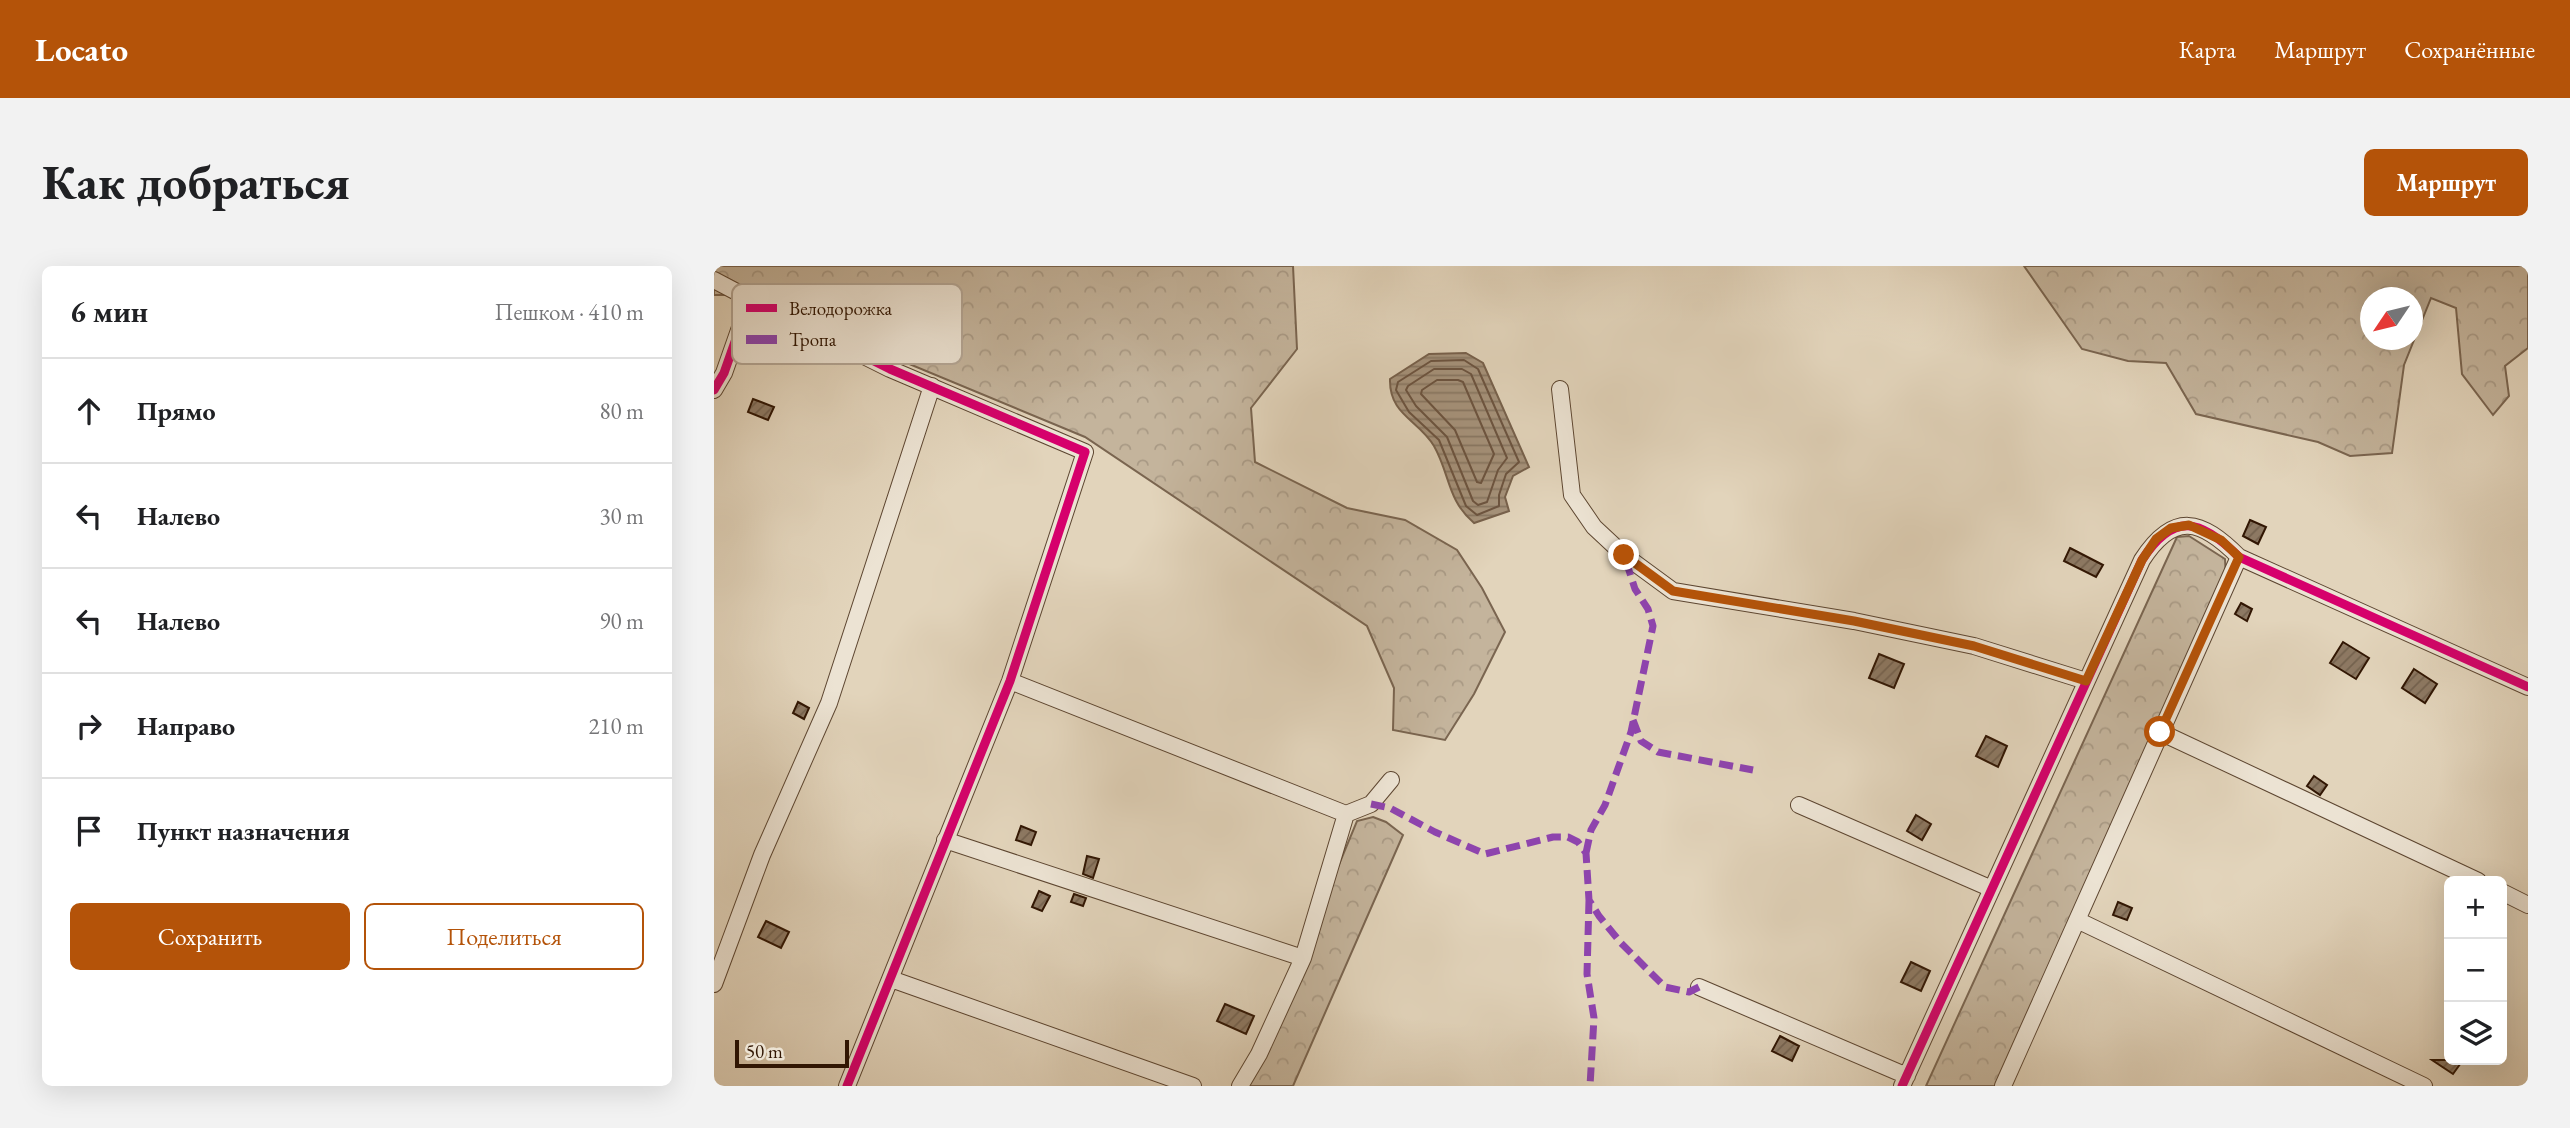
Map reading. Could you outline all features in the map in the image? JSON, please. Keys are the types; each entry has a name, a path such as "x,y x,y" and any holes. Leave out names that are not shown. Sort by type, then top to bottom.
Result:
{"street":[{"path":"714,280 732,290"},
{"path":"714,390 724,373 732,350"},
{"path":"847,1086 1010,681 1085,452 880,364"},
{"path":"714,984 762,855 828,703 932,386"},
{"path":"1560,389 1572,495 1594,527 1624,555 1673,591 1854,621 1961,643 2086,681"},
{"path":"1699,987 1905,1081 2142,560 2156,539 2171,528 2189,525 2221,540 2239,557 2528,687"},
{"path":"2003,1086 2239,557"},
{"path":"1010,681 1346,814 1371,804 1391,780"},
{"path":"2160,732 2467,876"},
{"path":"1799,805 1992,889"},
{"path":"1240,1086 1259,1054 1303,958 1346,814"},
{"path":"945,839 1303,958"},
{"path":"2507,894 2528,905"},
{"path":"2077,920 2424,1086"},
{"path":"891,979 1192,1086"}],"green space":[{"path":"714,266 1293,266 1297,349 1251,408 1255,462 1347,508 1405,520 1457,550 1482,588 1505,632 1474,694 1445,740 1393,730 1394,688 1367,626 1085,437 909,364 962,364 962,284 732,284 732,295 714,295"},
{"path":"2024,266 2528,266 2528,348 2505,366 2509,396 2493,415 2462,374 2456,308 2431,298 2423,318 2423,287 2360,287 2360,350 2410,350 2404,365 2392,453 2350,456 2318,442 2196,414 2166,363 2128,361 2082,349"},
{"path":"2189,536 2225,559 2226,580 1996,1086 1926,1086 2177,537"},
{"path":"1373,817 1386,822 1403,835 1293,1086 1247,1086 1357,821"}],"water":[{"path":"1466,353 1483,363 1529,467 1513,476 1505,497 1509,511 1474,523 1454,496 1434,446 1394,401 1390,379 1429,354"}],"building":[{"path":"753,399 774,407 768,420 748,412"},
{"path":"2250,520 2266,527 2258,544 2243,536"},
{"path":"2070,548 2103,565 2096,577 2064,561"},
{"path":"2241,603 2252,609 2247,621 2235,614"},
{"path":"2343,642 2369,658 2356,679 2330,663"},
{"path":"1879,654 1904,664 1894,688 1869,678"},
{"path":"2414,669 2437,684 2425,703 2402,688"},
{"path":"798,702 809,708 804,719 793,713"},
{"path":"1986,736 2007,746 1998,767 1976,756"},
{"path":"2314,776 2327,785 2320,795 2307,786"},
{"path":"1916,815 1931,824 1922,840 1907,831"},
{"path":"1021,826 1036,832 1031,845 1016,840"},
{"path":"1087,856 1099,859 1093,878 1083,874"},
{"path":"1039,891 1050,896 1042,911 1032,907"},
{"path":"1074,894 1086,898 1083,906 1071,902"},
{"path":"2118,902 2132,908 2127,920 2113,915"},
{"path":"766,921 789,932 781,948 758,937"},
{"path":"1911,962 1930,971 1921,991 1901,982"},
{"path":"1225,1004 1254,1016 1246,1034 1217,1021"},
{"path":"1780,1036 1799,1046 1792,1061 1772,1051"},
{"path":"2432,1060 2444,1060 2444,1065 2459,1065 2453,1074"}],"marked path":[{"path":"1586,853 1591,830 1605,805 1631,732 1653,626 1648,609 1635,589 1624,555"},
{"path":"1633,720 1641,741 1658,752 1753,770"},
{"path":"1371,804 1390,808 1485,854 1553,837 1568,837 1578,842 1586,853 1589,900 1621,943 1665,987 1689,992 1699,987"},
{"path":"1589,900 1587,974 1594,1018 1590,1086"}],"cycle path":[{"path":"714,390 724,373 732,350"},
{"path":"847,1086 1010,681 1085,452 880,364"},
{"path":"1902,1086 2142,560 2165,534 2177,527 2200,528 2239,557 2528,687"}],"route":[{"path":"1624,555 1673,591 1854,621 1974,646 2086,681 2142,560 2156,539 2171,528 2189,525 2221,540 2239,557 2160,732"}]}
